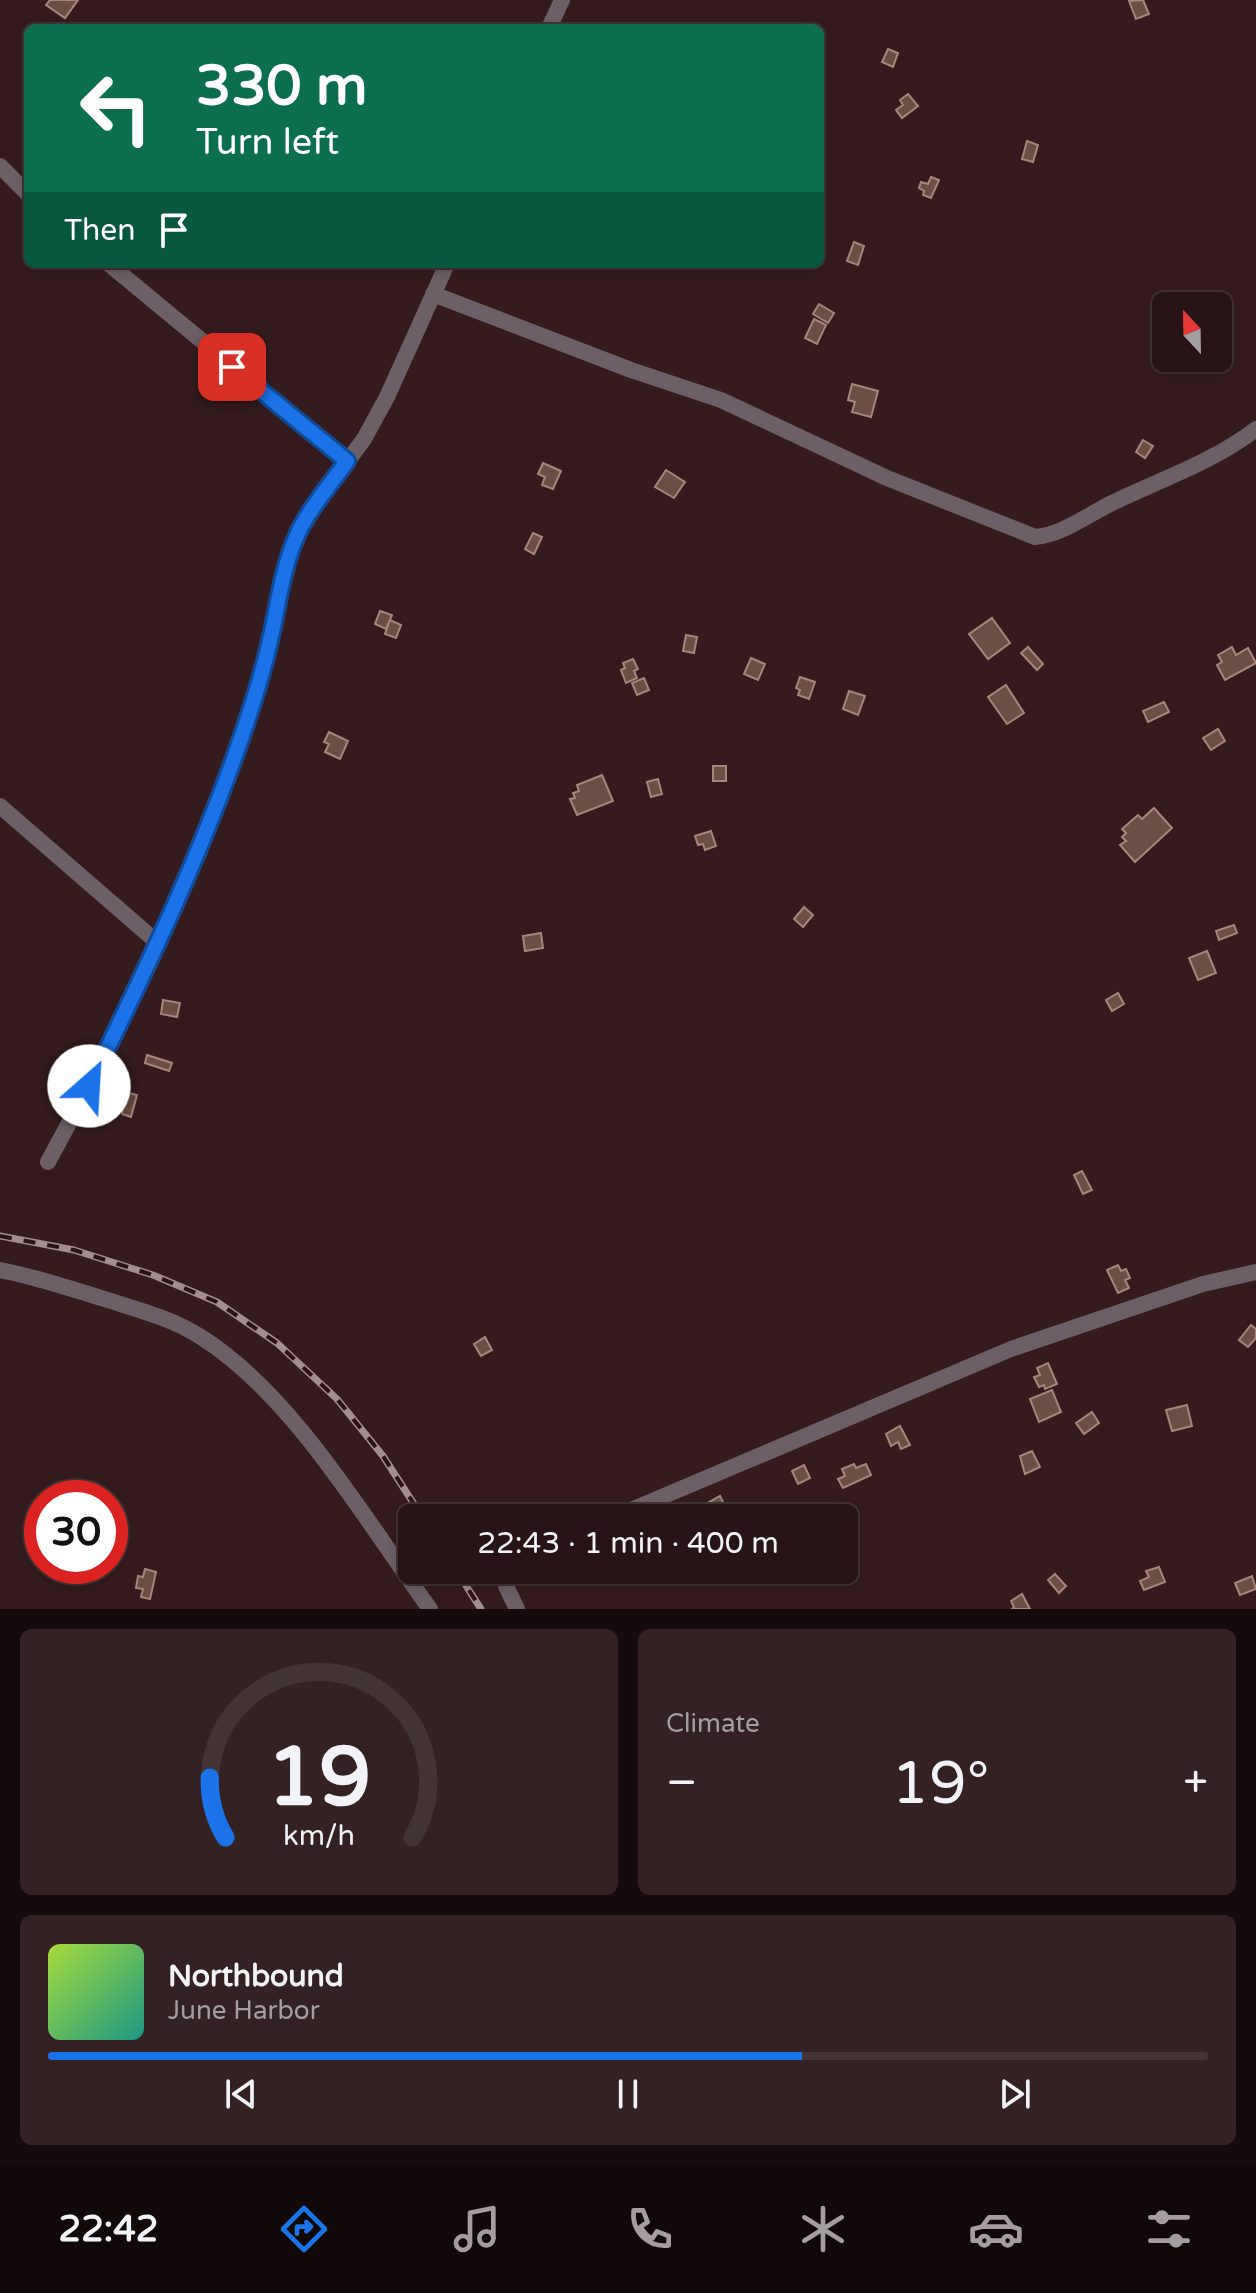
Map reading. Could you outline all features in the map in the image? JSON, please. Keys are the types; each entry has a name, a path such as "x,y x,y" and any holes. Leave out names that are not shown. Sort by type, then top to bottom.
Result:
{"street":[{"path":"551,24 562,0"},
{"path":"0,166 24,190"},
{"path":"114,268 347,461"},
{"path":"48,1162 89,1086 187,878 246,724 298,532 364,439 387,397 445,268"},
{"path":"433,294 631,370 721,400 887,478 1035,537 1055,532 1143,488 1198,466 1256,429"},
{"path":"0,806 158,943"},
{"path":"0,1270 157,1315 201,1337 222,1352 303,1433 430,1609"},
{"path":"645,1504 1011,1349 1203,1284 1256,1272"},
{"path":"506,1584 517,1609"}],"building":[{"path":"50,0 78,0 65,18 46,5"},
{"path":"1143,0 1149,14 1136,19 1129,1"},
{"path":"888,49 898,53 893,67 882,62"},
{"path":"908,94 918,106 902,118 896,110 903,105 900,100"},
{"path":"1027,141 1038,145 1033,162 1022,159"},
{"path":"931,177 939,180 931,198 923,195 924,191 919,188 921,182 928,184"},
{"path":"854,242 864,246 858,265 847,261"},
{"path":"819,304 834,313 828,323 813,314"},
{"path":"814,319 826,325 817,344 805,338"},
{"path":"852,384 878,391 871,417 852,412 855,402 848,400"},
{"path":"1143,440 1153,446 1145,458 1136,452"},
{"path":"543,463 561,471 553,489 542,485 545,477 538,474"},
{"path":"666,470 685,482 674,498 655,487"},
{"path":"533,533 542,537 534,554 525,549"},
{"path":"380,611 392,615 386,629 375,624"},
{"path":"992,618 1010,643 988,659 969,634"},
{"path":"390,620 401,625 396,638 385,634"},
{"path":"686,635 697,637 694,653 683,651"},
{"path":"1028,647 1043,664 1037,670 1021,653"},
{"path":"1232,647 1236,655 1248,648 1256,663 1225,680 1217,665 1222,662 1218,655"},
{"path":"751,658 765,664 758,680 744,674"},
{"path":"633,659 638,669 634,671 637,678 626,683 621,670 625,668 623,663"},
{"path":"800,677 815,682 809,699 798,695 800,690 796,688"},
{"path":"644,678 649,690 637,695 632,683"},
{"path":"1006,685 1024,713 1007,724 988,697"},
{"path":"849,691 865,696 858,715 843,709"},
{"path":"1164,702 1169,712 1148,722 1143,711"},
{"path":"1218,729 1225,741 1211,750 1203,738"},
{"path":"329,732 348,741 340,759 325,752 329,744 324,742"},
{"path":"713,766 726,766 726,781 713,781"},
{"path":"602,775 613,801 577,815 570,799 575,798 573,793 579,791 577,785"},
{"path":"658,779 662,794 651,797 647,782"},
{"path":"1154,808 1172,828 1135,862 1120,845 1126,841 1122,837 1126,833 1122,829 1138,815 1142,819"},
{"path":"711,831 716,846 705,850 703,844 698,845 695,836"},
{"path":"804,907 813,915 803,927 794,919"},
{"path":"1234,925 1237,933 1219,940 1216,931"},
{"path":"541,933 543,948 525,951 523,936"},
{"path":"1207,951 1216,973 1198,980 1189,958"},
{"path":"1118,993 1124,1004 1112,1011 1106,1000"},
{"path":"163,1000 180,1003 177,1017 161,1014"},
{"path":"147,1055 172,1063 169,1071 145,1063"},
{"path":"125,1092 137,1095 131,1117 122,1114 123,1107 117,1105 119,1095 124,1097"},
{"path":"1082,1171 1092,1190 1083,1194 1074,1175"},
{"path":"1118,1265 1121,1271 1126,1269 1130,1278 1125,1280 1129,1288 1118,1293 1107,1270"},
{"path":"1251,1325 1256,1329 1256,1338 1248,1347 1239,1340"},
{"path":"485,1337 492,1350 481,1356 474,1344"},
{"path":"1048,1363 1057,1384 1045,1389 1044,1385 1039,1387 1034,1377 1040,1375 1037,1368"},
{"path":"1052,1390 1061,1412 1039,1422 1030,1399"},
{"path":"1187,1405 1192,1426 1172,1431 1166,1410"},
{"path":"1092,1412 1099,1423 1084,1434 1076,1423"},
{"path":"900,1426 910,1445 901,1449 898,1442 891,1446 886,1434"},
{"path":"1032,1451 1040,1467 1025,1474 1020,1456"},
{"path":"854,1464 856,1468 866,1464 871,1475 843,1488 838,1479 845,1476 842,1469"},
{"path":"804,1465 810,1478 798,1484 792,1471"},
{"path":"720,1496 724,1504 706,1504"},
{"path":"1159,1567 1165,1582 1144,1590 1140,1581 1149,1577 1146,1571"},
{"path":"145,1569 156,1572 150,1599 141,1597 143,1589 136,1588 138,1576 143,1577"},
{"path":"1055,1574 1066,1586 1059,1593 1048,1580"},
{"path":"1252,1576 1256,1589 1240,1595 1235,1583"},
{"path":"1022,1594 1030,1609 1012,1609 1011,1601"}],"railway":[{"path":"0,1236 74,1250 153,1275 217,1302 277,1343 337,1399 383,1456 414,1504"},
{"path":"465,1584 481,1609"}],"route":[{"path":"89,1086 187,878 246,724 298,532 347,461 232,367"}]}
